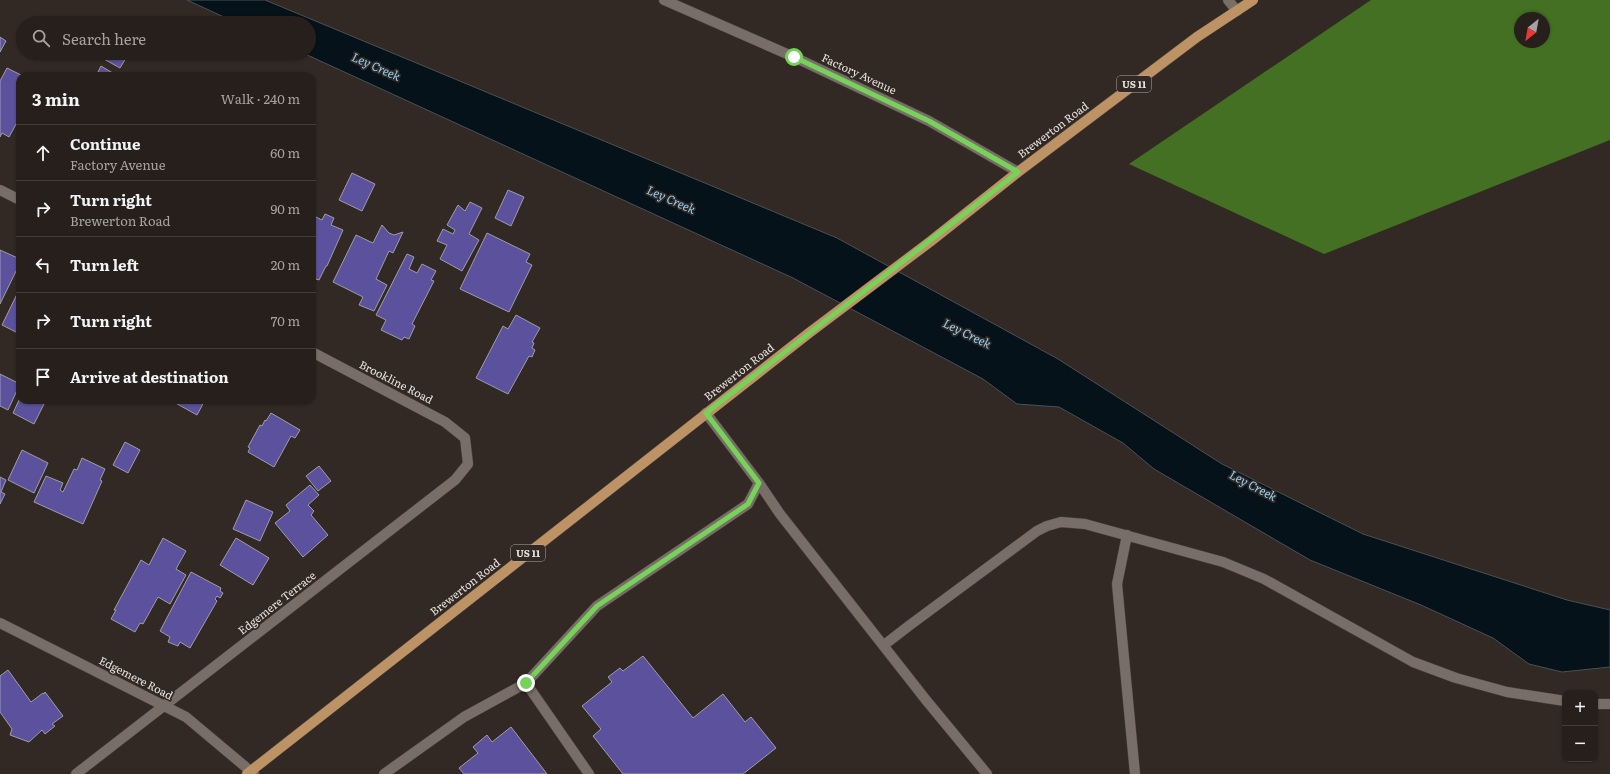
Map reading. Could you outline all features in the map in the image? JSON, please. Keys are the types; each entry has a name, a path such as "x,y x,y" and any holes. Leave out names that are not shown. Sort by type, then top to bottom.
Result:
{"main road":[{"name":"Brewerton Road","path":"250,773 809,333 931,241 1018,172 1197,37 1253,0"}],"street":[{"name":"Factory Avenue","path":"664,0 794,57 929,121 1018,172"},
{"path":"1228,0 1237,11"},
{"path":"0,190 16,198"},
{"name":"Brookline Road","path":"316,354 445,422 465,438"},
{"path":"706,413 759,483 780,514 926,700 987,774"},
{"name":"Edgemere Terrace","path":"76,774 455,480 468,464 465,438"},
{"path":"384,774 464,717 526,683 597,606 748,504 759,483"},
{"path":"884,645 1038,531 1047,526 1061,522 1085,524 1223,562 1264,579 1413,662 1456,678 1507,692 1562,701"},
{"path":"1127,535 1117,584 1133,737 1135,774"},
{"name":"Edgemere Road","path":"0,623 186,716 250,773"},
{"path":"526,683 589,774"},
{"path":"1598,704 1610,704"}],"green space":[{"path":"1371,0 1610,0 1610,140 1324,254 1129,164"}],"water":[{"path":"187,0 265,0 303,16 222,16"},
{"name":"Ley Creek","path":"316,21 837,238 1058,359 1222,464 1363,534 1567,600 1610,610 1610,667 1562,672 1529,664 1493,638 1421,605 1310,560 1154,469 1123,443 1059,407 1017,404 983,379 793,278 316,59"}],"building":[{"path":"0,37 6,41 0,52"},
{"path":"106,60 125,60 120,68"},
{"path":"101,66 111,72 98,72"},
{"path":"7,68 16,72 16,124 9,137 2,133 0,137 0,81"},
{"path":"352,173 375,184 362,211 339,200"},
{"path":"508,190 524,197 511,226 495,218"},
{"path":"470,202 482,208 469,234 479,240 462,271 440,259 447,245 437,241 443,229 453,234 455,230 447,225 458,205 465,211"},
{"path":"325,214 334,218 331,225 343,230 319,280 316,279 316,217 322,220"},
{"path":"382,225 389,233 394,235 403,232 393,253 389,251 376,279 387,285 374,311 359,305 363,297 333,282 356,235 373,243"},
{"path":"487,233 530,254 526,262 532,265 509,312 460,289"},
{"path":"0,250 16,257 16,271 0,304"},
{"path":"407,254 414,257 409,269 417,273 422,264 436,271 431,280 434,281 412,324 415,326 409,339 404,337 402,340 381,330 386,320 376,315"},
{"path":"16,296 16,332 2,325"},
{"path":"516,315 540,328 532,342 534,343 532,348 535,350 532,357 529,356 508,394 476,378 503,326 508,329"},
{"path":"0,374 16,382 16,393 8,410 0,406"},
{"path":"17,404 44,404 34,424 13,413"},
{"path":"177,404 203,404 197,415"},
{"path":"271,413 300,430 295,438 291,436 274,467 248,452 250,448 248,447 260,425 262,426"},
{"path":"125,442 140,450 128,473 113,465"},
{"path":"22,450 48,463 34,493 8,480"},
{"path":"82,458 105,469 100,480 102,481 83,524 34,502 46,476 63,483 60,490 63,492 74,469 77,470"},
{"path":"319,466 331,481 318,491 306,476"},
{"path":"0,477 6,480 1,492 5,494 0,504"},
{"path":"310,485 319,495 308,505 314,511 311,515 328,535 303,557 275,523 290,511 286,505"},
{"path":"246,500 273,512 260,541 233,529"},
{"path":"163,538 186,551 176,569 186,575 170,604 158,597 143,624 140,623 135,632 111,619 116,610 114,610 141,560 149,565"},
{"path":"236,538 269,558 253,585 220,565"},
{"path":"191,572 221,588 220,591 223,593 220,598 217,596 215,599 217,601 190,648 180,642 178,646 168,642 170,637 160,631"},
{"path":"643,656 693,718 723,694 745,722 751,717 776,748 743,774 623,774 593,736 601,729 582,706 612,682 608,677 620,668 623,671"},
{"path":"8,670 31,702 45,692 63,716 52,724 55,726 45,734 42,730 29,742 10,735 12,729 0,712 0,676"},
{"path":"511,727 547,774 464,774 459,768 478,753 473,747 487,735 492,742"}],"route":[{"path":"526,683 597,606 748,504 759,483 706,413 931,241 1018,172 929,121 794,57"}]}
